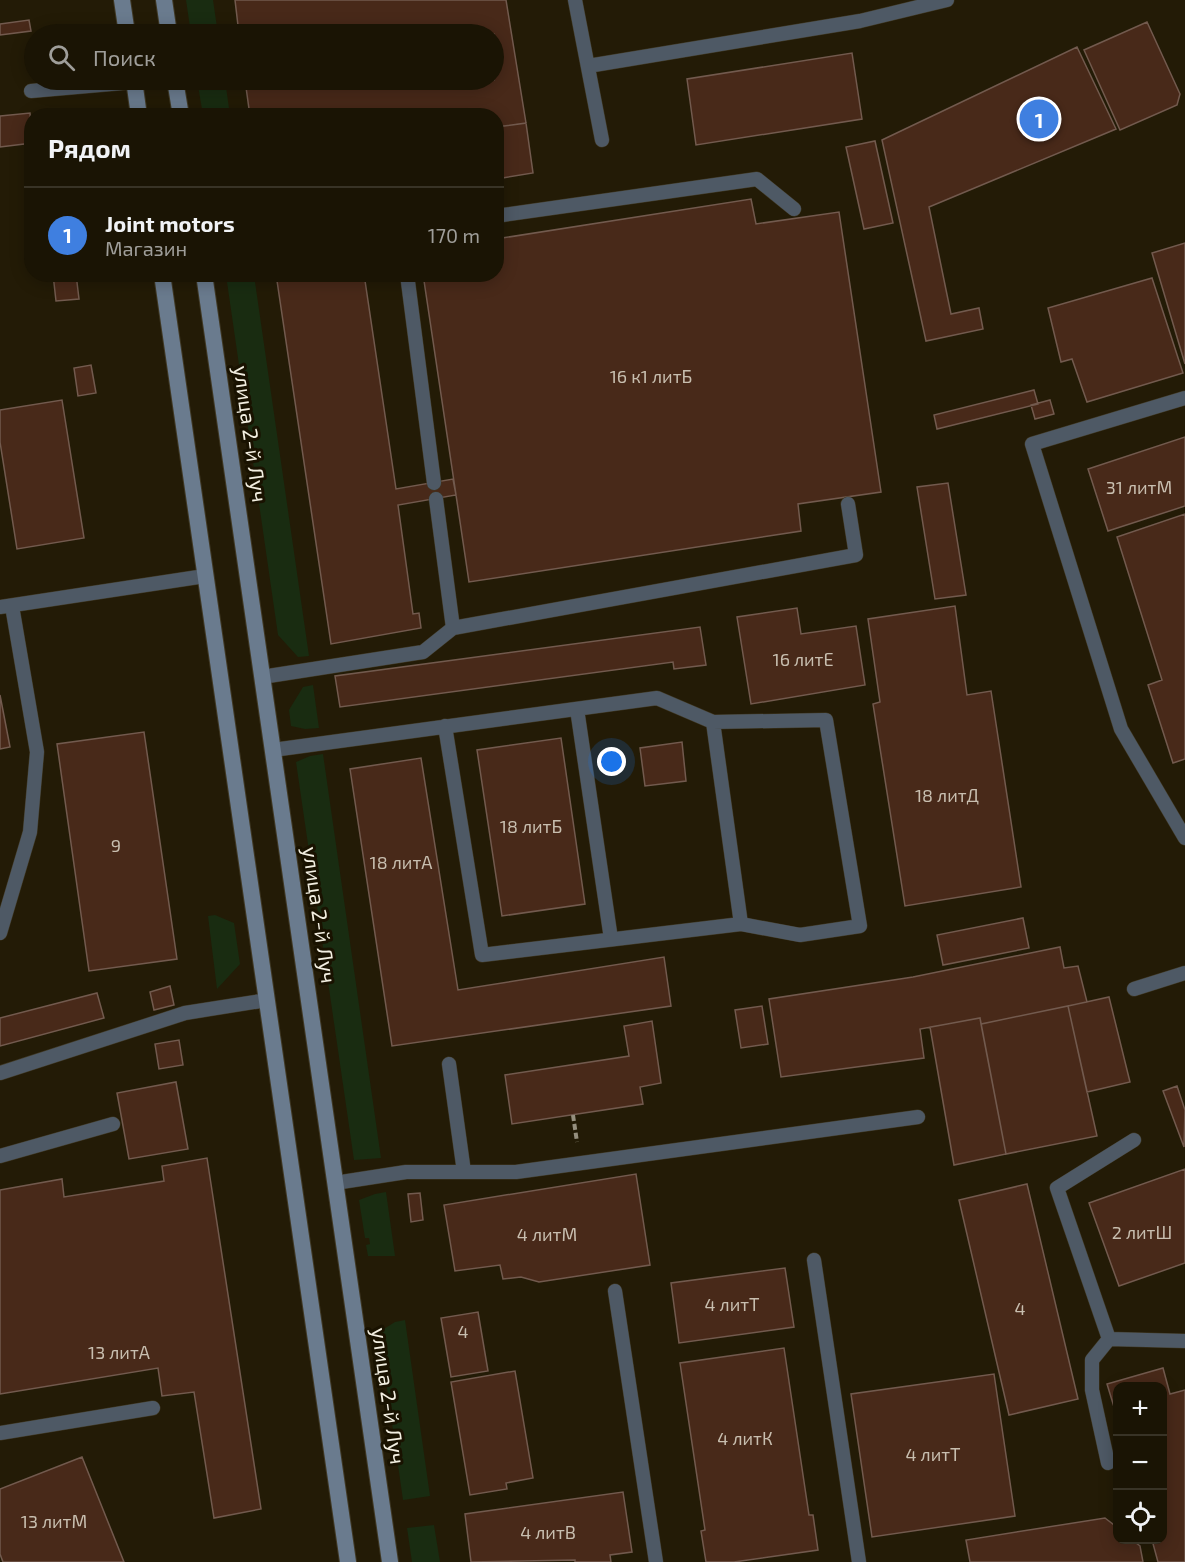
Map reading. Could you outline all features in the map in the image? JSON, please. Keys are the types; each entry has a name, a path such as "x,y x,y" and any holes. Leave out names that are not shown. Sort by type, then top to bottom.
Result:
{"main road":[{"path":"122,0 126,24"},
{"path":"164,0 168,24"},
{"path":"135,90 138,108"},
{"path":"177,90 180,108"},
{"path":"163,282 348,1562"},
{"name":"улица 2-й Луч","path":"205,282 390,1562"}],"lane":[{"path":"575,0 602,140"},
{"path":"588,66 860,21 947,0"},
{"path":"31,91 41,90"},
{"path":"504,215 757,179 794,209"},
{"path":"408,282 434,483"},
{"path":"1185,398 1032,444 1121,729 1185,838"},
{"path":"436,499 453,628"},
{"path":"262,677 423,651 453,628 856,555 848,504"},
{"path":"0,933 30,832 37,752 6,607 205,576"},
{"path":"273,750 445,726 657,699 713,722 826,720 860,926 800,935 741,924 482,955 445,726"},
{"path":"577,709 611,939"},
{"path":"713,722 741,924"},
{"path":"1134,988 1185,973"},
{"path":"0,1072 185,1013 267,1000"},
{"path":"449,1064 464,1172"},
{"path":"335,1183 406,1172 516,1172 918,1116"},
{"path":"0,1156 114,1124"},
{"path":"1109,1339 1057,1188 1134,1140"},
{"path":"814,1260 859,1562"},
{"path":"615,1292 656,1562"},
{"path":"1109,1339 1185,1341"},
{"path":"1108,1463 1092,1390 1092,1360 1109,1339"},
{"path":"0,1433 153,1408"}],"green space":[{"path":"186,0 213,0 217,24 190,24"},
{"path":"199,90 226,90 229,108 202,108"},
{"path":"227,282 255,282 309,656 298,657 278,635"},
{"path":"313,685 319,728 305,729 291,726 289,710 303,687"},
{"path":"323,754 381,1158 354,1160 296,762"},
{"path":"215,915 234,923 240,964 217,989 208,916"},
{"path":"386,1192 395,1256 368,1256 366,1245 370,1244 369,1238 365,1238 359,1200"},
{"path":"405,1320 430,1496 403,1500 379,1332 395,1322"},
{"path":"434,1525 440,1562 412,1562 407,1528"}],"building":[{"path":"235,0 506,0 526,123 504,126 504,108 249,108 246,90 504,90 504,24 238,24"},
{"path":"29,20 30,24 24,24 24,32 0,35 0,24"},
{"path":"1147,22 1180,94 1177,105 1120,130 1084,50"},
{"path":"1077,47 1116,129 929,207 951,314 979,308 983,329 926,341 882,140"},
{"path":"852,53 862,119 696,145 687,79"},
{"path":"24,114 24,144 0,147 0,116"},
{"path":"526,123 533,173 504,178 504,126"},
{"path":"875,141 893,223 864,229 846,147"},
{"path":"751,199 756,224 839,212 881,492 798,504 801,531 469,582 424,282 504,282 504,238"},
{"path":"1185,243 1185,364 1152,253"},
{"path":"1152,278 1183,373 1087,402 1072,359 1061,362 1048,308"},
{"path":"54,282 77,282 79,299 56,301"},
{"path":"277,282 365,282 396,489 453,479 456,495 398,505 413,614 419,613 421,628 331,644"},
{"path":"91,365 96,393 78,396 74,368"},
{"path":"1034,390 1038,404 937,429 934,415"},
{"path":"62,400 84,538 17,549 0,442 0,410"},
{"path":"1050,400 1054,414 1035,419 1031,405"},
{"path":"1185,437 1185,506 1108,531 1088,469"},
{"path":"948,483 966,595 935,599 917,487"},
{"path":"1185,514 1185,759 1173,763 1148,685 1162,680 1117,537"},
{"path":"955,606 967,695 991,691 1021,887 905,906 873,704 880,702 868,619"},
{"path":"797,608 801,634 856,626 865,685 751,704 737,617"},
{"path":"700,627 706,665 674,669 673,662 340,707 335,676"},
{"path":"0,695 10,747 0,749"},
{"path":"144,732 177,959 89,971 57,744"},
{"path":"561,738 585,904 502,916 477,750"},
{"path":"682,742 686,781 645,786 640,748"},
{"path":"421,758 458,990 664,957 671,1006 392,1046 350,769"},
{"path":"1023,918 1029,948 943,965 937,935"},
{"path":"1060,947 1064,968 1078,966 1087,1002 981,1024 980,1018 920,1029 924,1058 781,1077 769,999 913,977"},
{"path":"170,986 174,1005 154,1010 150,992"},
{"path":"97,993 104,1018 0,1046 0,1018"},
{"path":"1109,997 1130,1082 1087,1092 1068,1006"},
{"path":"762,1006 768,1044 741,1048 735,1010"},
{"path":"1068,1006 1097,1136 1006,1154 981,1024"},
{"path":"980,1018 1006,1154 954,1165 930,1027"},
{"path":"652,1021 661,1083 640,1087 643,1104 512,1124 505,1075 629,1056 624,1026"},
{"path":"179,1040 183,1065 159,1069 155,1044"},
{"path":"176,1082 188,1149 129,1159 117,1093"},
{"path":"1177,1086 1185,1110 1184,1147 1163,1091"},
{"path":"207,1158 261,1509 214,1518 194,1392 162,1396 158,1368 0,1394 0,1190 62,1179 64,1197 164,1181 162,1166"},
{"path":"1185,1169 1185,1263 1119,1286 1089,1203"},
{"path":"636,1174 650,1265 539,1282 521,1277 503,1279 500,1265 455,1271 444,1205"},
{"path":"1027,1184 1078,1399 1009,1415 959,1200"},
{"path":"420,1193 423,1220 411,1222 408,1194"},
{"path":"785,1268 794,1327 679,1343 671,1283"},
{"path":"478,1312 488,1371 451,1377 441,1318"},
{"path":"784,1348 809,1515 813,1515 818,1550 734,1562 706,1562 701,1531 705,1530 680,1363"},
{"path":"1163,1368 1167,1382 1114,1382"},
{"path":"515,1371 533,1478 506,1483 507,1489 470,1495 451,1382"},
{"path":"994,1374 1015,1516 872,1537 851,1394"},
{"path":"1113,1382 1113,1404 1107,1384"},
{"path":"1167,1383 1170,1394 1185,1390 1185,1562 1158,1562 1153,1544 1167,1544"},
{"path":"82,1457 124,1562 3,1562 0,1554 0,1489"},
{"path":"623,1492 632,1552 610,1555 611,1562 575,1562 575,1560 471,1562 465,1514"},
{"path":"1105,1518 1113,1524 1113,1544 1137,1544 1140,1546 1143,1562 970,1562 966,1540"}],"place":[{"name":"Joint motors","path":"1039,119"}]}
